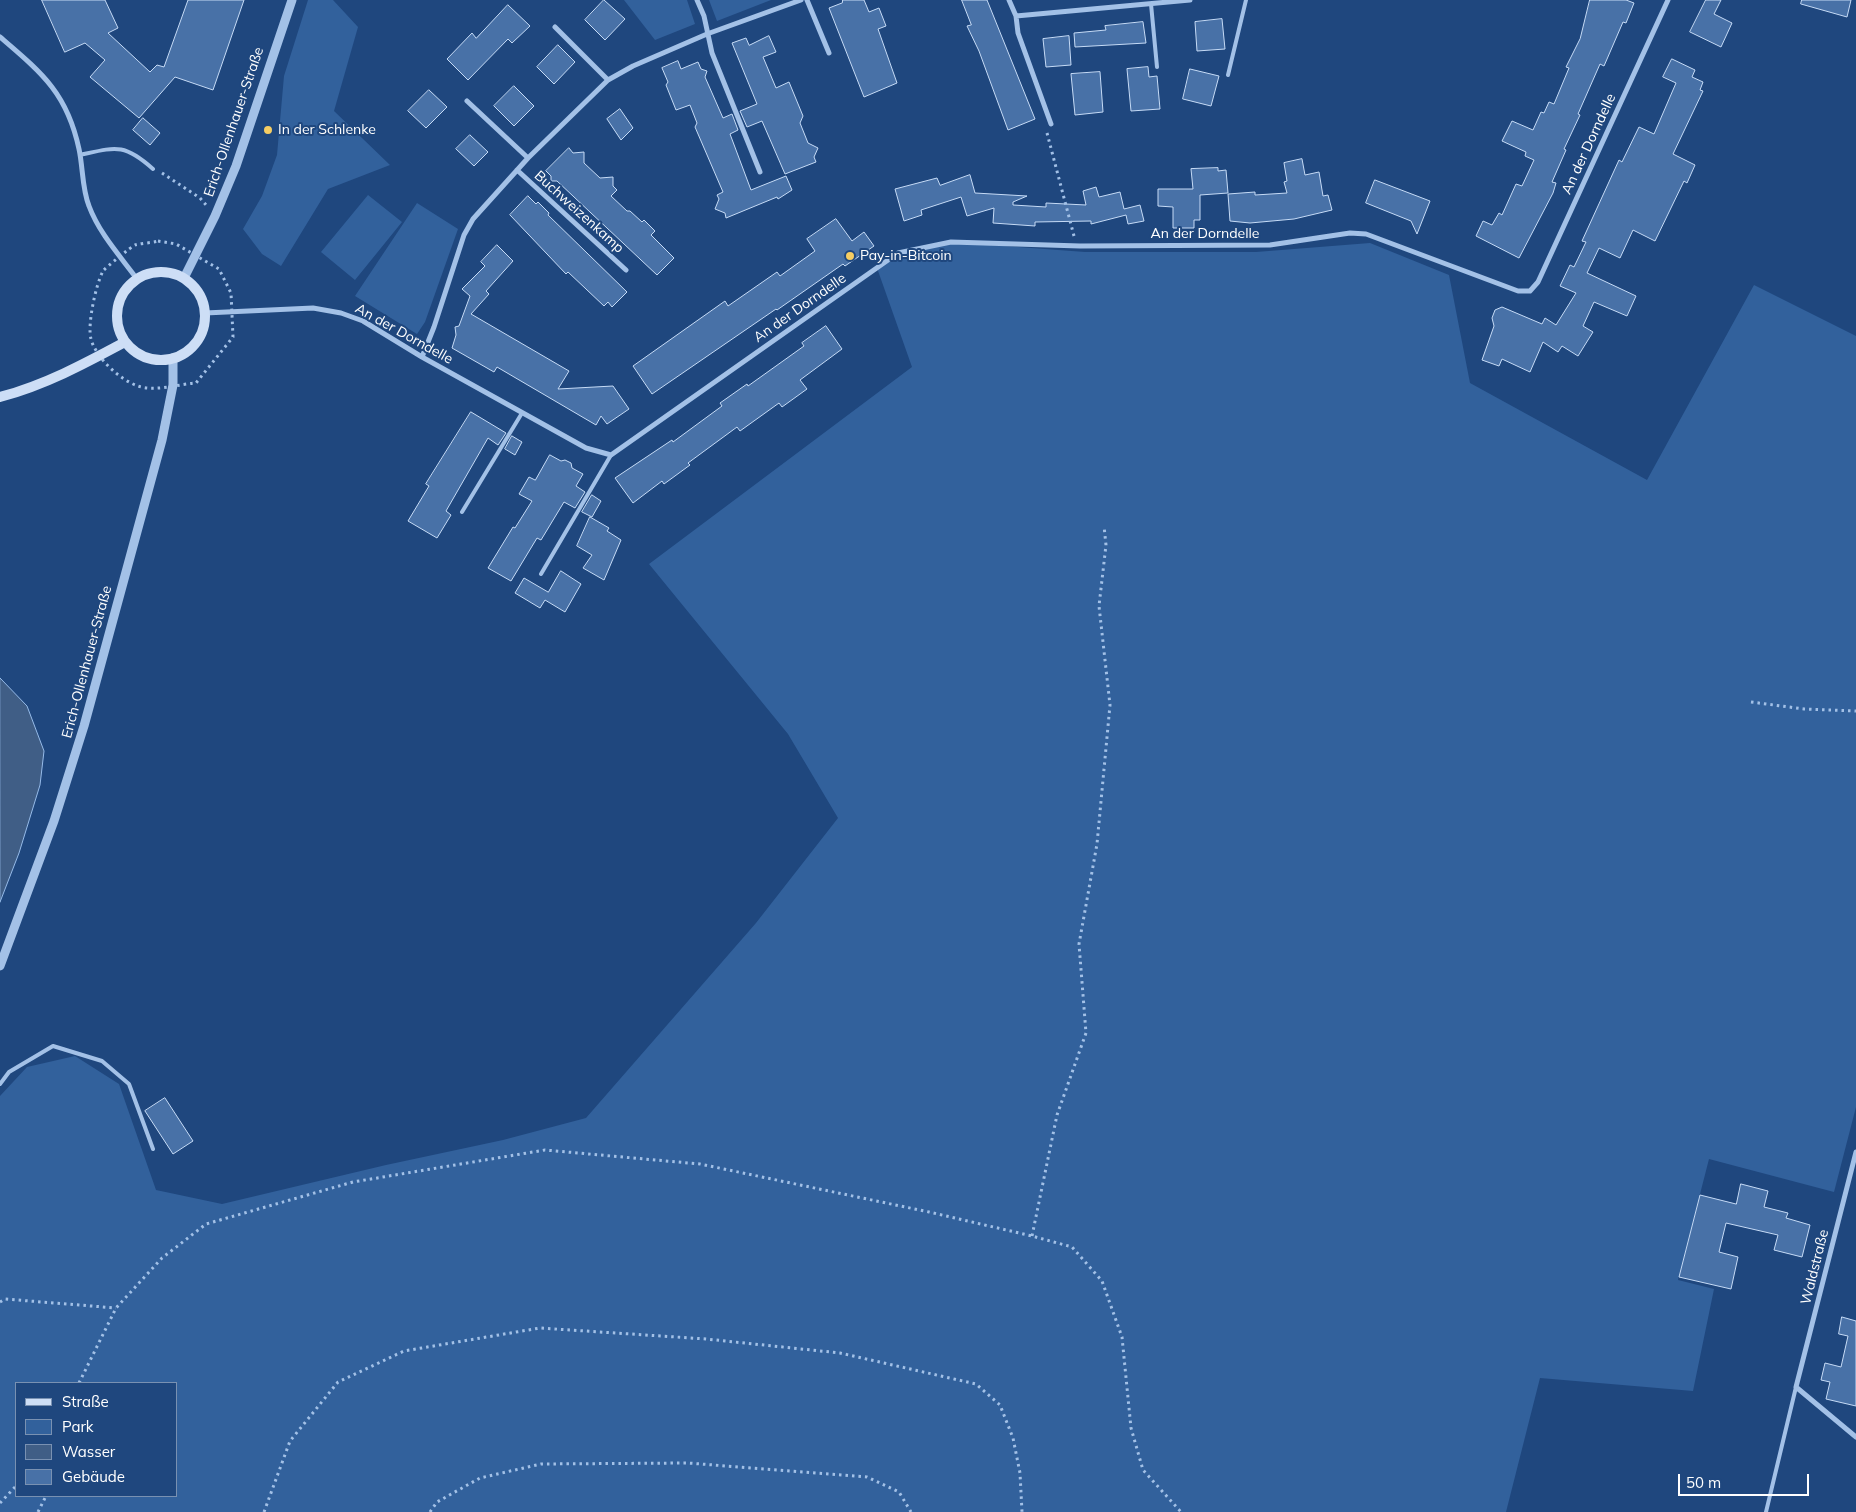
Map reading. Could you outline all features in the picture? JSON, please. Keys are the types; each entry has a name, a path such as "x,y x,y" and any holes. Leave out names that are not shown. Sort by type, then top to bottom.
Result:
{"main road":[{"path":"160,272 184,278 194,287 202,299 205,313 204,328 197,341 186,352 173,358 160,360 146,358 134,351 125,342 119,329 118,308 126,288 137,279 160,272"},
{"path":"0,397 34,388 70,372 125,342"}],"street":[{"name":"Erich-Ollenhauer-Straße","path":"184,278 215,216 236,166 292,0"},
{"path":"697,0 712,52 760,172"},
{"name":"Buchweizenkamp","path":"422,357 434,327 464,235 483,206 516,170 608,80 633,66 708,34 801,0"},
{"path":"808,0 829,53"},
{"path":"1009,0 1016,16 1018,33 1051,124"},
{"path":"1016,16 1190,0"},
{"name":"An der Dorndelle","path":"205,313 313,308 341,313 363,321 422,357 586,448 611,455 898,253 951,242 1076,246 1270,245 1350,234 1366,234 1518,292 1530,291 1534,288 1542,274 1668,0"},
{"path":"555,27 608,80"},
{"path":"0,37 45,77 58,94 75,132 88,205 102,232 137,279"},
{"name":"Buchweizenkamp","path":"467,101 528,158"},
{"name":"Buchweizenkamp","path":"516,170 626,270"},
{"name":"Erich-Ollenhauer-Straße","path":"0,966 54,821 84,726 162,440 174,385 173,358"},
{"name":"Waldstraße","path":"1796,1387 1856,1152"},
{"path":"1796,1387 1856,1437"}],"lane":[{"path":"1228,75 1246,0"},
{"path":"1151,4 1157,68"},
{"path":"80,155 121,148 139,157 153,170"},
{"path":"462,512 522,413"},
{"name":"An der Dorndelle","path":"541,574 611,455"},
{"path":"0,1084 9,1072 53,1046 102,1061 129,1084 153,1149"},
{"path":"1766,1512 1796,1387"}],"path":[{"path":"1051,124 1046,135 1076,246"},
{"path":"153,170 168,175 200,198 215,216"},
{"path":"158,242 176,244 195,256 219,269 231,293 233,337 196,383 146,388 137,386 110,368 91,340 91,317 104,270 121,258 134,245 158,242"},
{"path":"1032,1236 1057,1115 1086,1033 1079,944 1097,844 1110,705 1099,606 1106,545 1104,526"},
{"path":"1751,702 1804,709 1856,711"},
{"path":"79,1382 116,1308 162,1258 206,1224 353,1182 545,1150 700,1164 1032,1236 1072,1247 1102,1281 1122,1336 1131,1428 1143,1470 1181,1512"},
{"path":"0,1302 5,1299 116,1308"},
{"path":"264,1512 290,1441 338,1382 404,1351 540,1328 706,1339 840,1353 976,1384 1000,1406 1013,1438 1020,1474 1022,1512"},
{"path":"430,1512 438,1502 480,1478 541,1464 688,1463 867,1477 899,1492 911,1512"},
{"path":"0,1502 15,1487"},
{"path":"38,1512 46,1497"}],"green space":[{"path":"308,0 333,0 358,27 334,111 390,165 328,189 281,266 262,254 243,229 262,196 277,155 284,76"},
{"path":"624,0 687,0 695,24 655,40"},
{"path":"709,0 771,0 717,21"},
{"path":"368,195 402,222 355,280 321,252"},
{"path":"417,203 458,229 425,322 417,334 355,296"},
{"path":"951,242 1085,252 1256,252 1370,243 1449,275 1470,383 1647,480 1754,285 1856,336 1856,1107 1834,1192 1709,1159 1678,1280 1714,1289 1693,1391 1540,1378 1506,1512 0,1512 0,1096 27,1067 75,1056 119,1084 156,1190 222,1204 386,1165 503,1140 586,1118 756,923 838,818 788,734 649,564 912,367 877,268 898,253"}],"water":[{"path":"0,678 27,706 44,751 40,785 19,853 0,902"}],"building":[{"path":"42,0 105,0 118,28 108,33 150,72 157,65 164,67 188,0 244,0 213,90 175,77 139,118 90,77 105,60 85,43 65,52"},
{"path":"604,0 625,19 605,40 585,20"},
{"path":"843,0 864,0 869,12 879,8 886,26 878,29 897,83 864,97 829,8 842,3"},
{"path":"962,0 987,0 1035,119 1008,130 979,51 967,26 971,25"},
{"path":"1590,0 1626,0 1634,3 1626,23 1623,22 1604,66 1600,64 1564,149 1566,150 1552,182 1556,183 1553,193 1519,258 1476,236 1483,221 1492,225 1499,213 1502,215 1516,184 1522,186 1534,160 1525,156 1526,152 1502,141 1512,121 1533,130 1541,112 1544,113 1549,102 1554,104 1569,68 1566,67 1580,39"},
{"path":"1706,0 1721,0 1714,14 1732,23 1721,47 1690,32"},
{"path":"1802,0 1851,0 1847,17 1801,4"},
{"path":"508,5 530,26 512,43 508,39 468,80 447,59 472,33 476,38"},
{"path":"1222,19 1225,49 1197,51 1195,22"},
{"path":"1143,22 1146,43 1075,47 1074,33 1106,30 1105,26"},
{"path":"769,36 776,52 763,57 776,88 789,82 803,116 800,123 808,143 818,148 814,157 816,162 785,174 762,121 747,127 740,111 757,104 732,43 746,38 749,45"},
{"path":"1069,36 1071,65 1046,67 1043,39"},
{"path":"558,45 575,62 554,84 537,67"},
{"path":"1672,59 1695,70 1692,77 1703,82 1700,90 1703,91 1673,154 1695,165 1687,183 1684,181 1655,241 1633,230 1620,258 1599,248 1587,273 1636,296 1627,316 1594,302 1583,326 1593,332 1578,356 1562,346 1558,352 1543,342 1530,372 1502,359 1499,366 1482,360 1494,326 1492,318 1495,310 1502,307 1542,324 1545,318 1556,325 1576,293 1560,286 1570,265 1574,267 1586,242 1582,241 1619,160 1622,162 1639,127 1654,134 1676,83 1663,77"},
{"path":"678,61 681,69 698,62 701,69 707,71 705,77 723,118 732,114 738,130 730,134 751,190 786,176 792,190 778,199 777,197 726,218 725,213 715,209 719,199 717,195 723,192 695,127 697,123 690,105 676,110 666,85 668,82 662,68"},
{"path":"1148,67 1149,77 1157,76 1160,109 1131,111 1127,69"},
{"path":"1190,69 1219,76 1211,106 1183,99"},
{"path":"1100,72 1103,112 1075,115 1071,74"},
{"path":"514,86 534,106 514,126 494,106"},
{"path":"429,90 447,107 426,128 408,111"},
{"path":"620,109 633,128 621,140 607,119"},
{"path":"143,118 160,133 150,145 133,130"},
{"path":"470,135 488,152 474,166 456,149"},
{"path":"569,148 573,153 584,152 584,163 600,178 613,177 613,186 617,190 611,196 642,222 644,220 655,231 651,235 674,258 657,275 557,181 551,181 551,176 546,171"},
{"path":"1302,159 1305,175 1319,172 1323,196 1328,195 1332,210 1294,219 1250,223 1230,221 1228,194 1255,192 1255,195 1287,193 1284,182 1287,181 1284,163"},
{"path":"1218,168 1218,171 1226,170 1228,193 1200,195 1200,220 1194,220 1194,228 1173,228 1173,207 1158,206 1158,189 1193,189 1191,169"},
{"path":"970,175 975,193 1027,196 1013,202 1013,205 1046,207 1046,203 1086,205 1083,191 1096,187 1099,197 1120,192 1124,209 1140,205 1144,221 1128,224 1126,215 1091,224 1091,221 1035,222 1035,226 993,223 994,208 967,216 961,197 921,210 922,215 904,221 895,189 937,178 940,185"},
{"path":"1375,180 1430,201 1417,234 1411,221 1366,203"},
{"path":"528,196 536,204 538,202 549,213 548,215 627,292 612,307 608,302 604,306 568,272 566,274 510,215"},
{"path":"836,219 852,241 864,232 874,246 845,266 843,264 652,394 633,366 725,301 728,306 777,272 780,276 815,251 807,239"},
{"path":"497,245 513,261 486,291 489,294 471,314 569,371 558,389 613,386 629,409 607,424 601,416 596,425 497,367 494,372 452,348 456,335 455,327 459,326 470,296 462,289 485,266 481,262"},
{"path":"826,326 842,349 800,380 807,389 782,407 779,403 740,431 737,427 688,463 690,465 664,484 662,481 633,503 615,478 672,440 673,442 722,406 720,403 747,384 748,386 804,346 802,343"},
{"path":"471,412 506,433 498,445 488,438 446,511 451,515 437,538 408,521 429,486 426,484"},
{"path":"512,436 522,442 515,455 505,449"},
{"path":"550,455 561,461 565,460 571,463 572,468 583,474 576,486 585,492 575,508 564,502 541,540 537,538 511,581 488,568 513,527 515,528 532,501 519,494 529,477 535,480"},
{"path":"592,495 601,501 592,517 582,512"},
{"path":"590,517 609,528 607,531 621,540 604,580 583,568 592,555 577,546"},
{"path":"561,571 581,584 565,612 545,600 540,608 515,593 524,578 548,592"},
{"path":"165,1098 193,1141 173,1154 145,1111"},
{"path":"1741,1184 1768,1191 1764,1207 1788,1213 1786,1218 1810,1225 1802,1257 1774,1250 1778,1235 1726,1223 1719,1252 1738,1257 1731,1289 1679,1277 1700,1195 1736,1204"},
{"path":"1842,1317 1856,1321 1856,1406 1826,1399 1830,1382 1821,1380 1825,1363 1841,1367 1848,1336 1839,1334"}],"place":[{"name":"In der Schlenke","path":"268,130"},
{"name":"Pay-in-Bitcoin","path":"850,256"}]}
